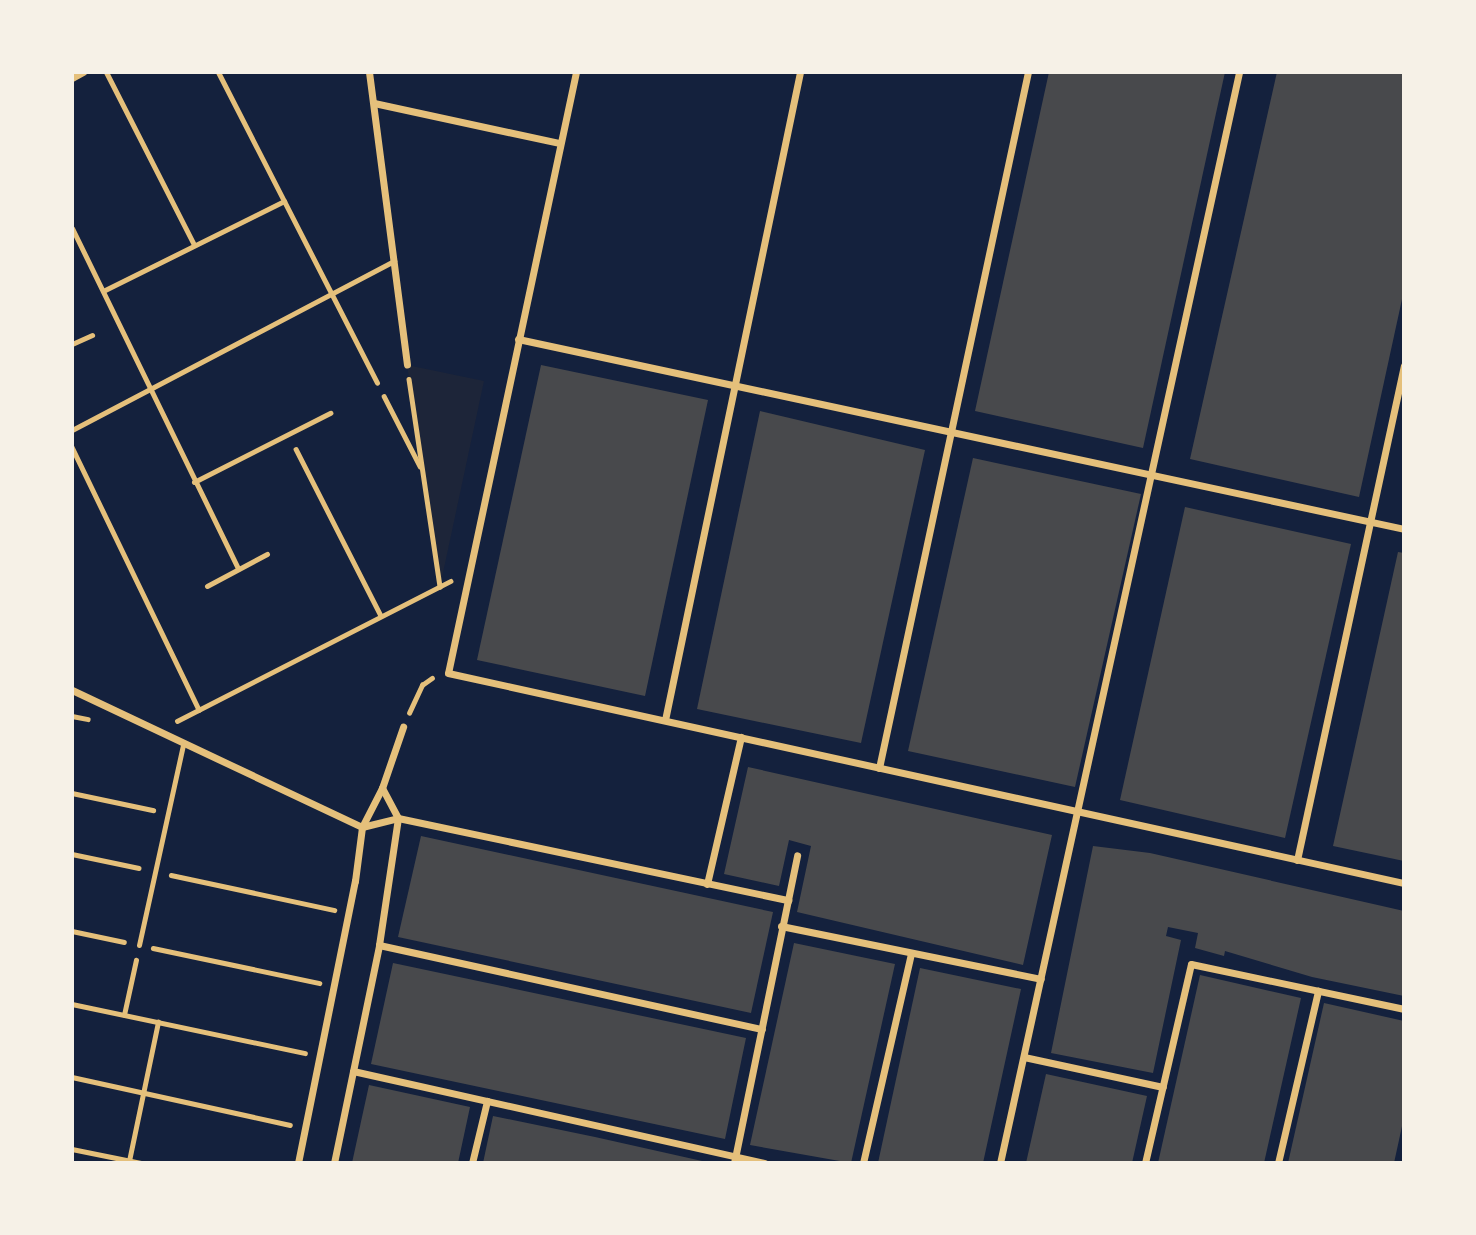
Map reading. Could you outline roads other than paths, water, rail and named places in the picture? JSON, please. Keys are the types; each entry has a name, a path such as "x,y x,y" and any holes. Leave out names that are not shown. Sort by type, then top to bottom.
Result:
{"street":[{"path":"72,78 83,72"},
{"path":"369,72 407,365"},
{"path":"576,72 448,673 1404,883"},
{"path":"665,720 800,72"},
{"path":"879,768 1028,72"},
{"path":"1000,1163 1239,72"},
{"path":"374,103 559,143"},
{"path":"518,339 1404,529"},
{"path":"1297,860 1404,365"},
{"path":"72,690 183,745 362,827 398,818 788,900"},
{"path":"298,1163 349,913 362,827 382,788 403,727"},
{"path":"707,884 741,737"},
{"path":"334,1163 379,945 398,818 382,788"},
{"path":"735,1160 797,855"},
{"path":"781,926 1041,979"},
{"path":"379,945 762,1029"},
{"path":"863,1163 911,953"},
{"path":"1146,1163 1191,964 1404,1009"},
{"path":"1279,1163 1318,991"},
{"path":"1024,1057 1163,1087"},
{"path":"353,1072 735,1160 765,1163"},
{"path":"472,1163 487,1101"}],"lane":[{"path":"106,72 194,245"},
{"path":"218,72 377,383"},
{"path":"105,290 284,201"},
{"path":"72,228 105,290 194,482 238,569"},
{"path":"72,429 153,390 394,261"},
{"path":"72,344 92,335"},
{"path":"194,482 330,413"},
{"path":"207,586 267,554"},
{"path":"139,945 183,745"}]}
